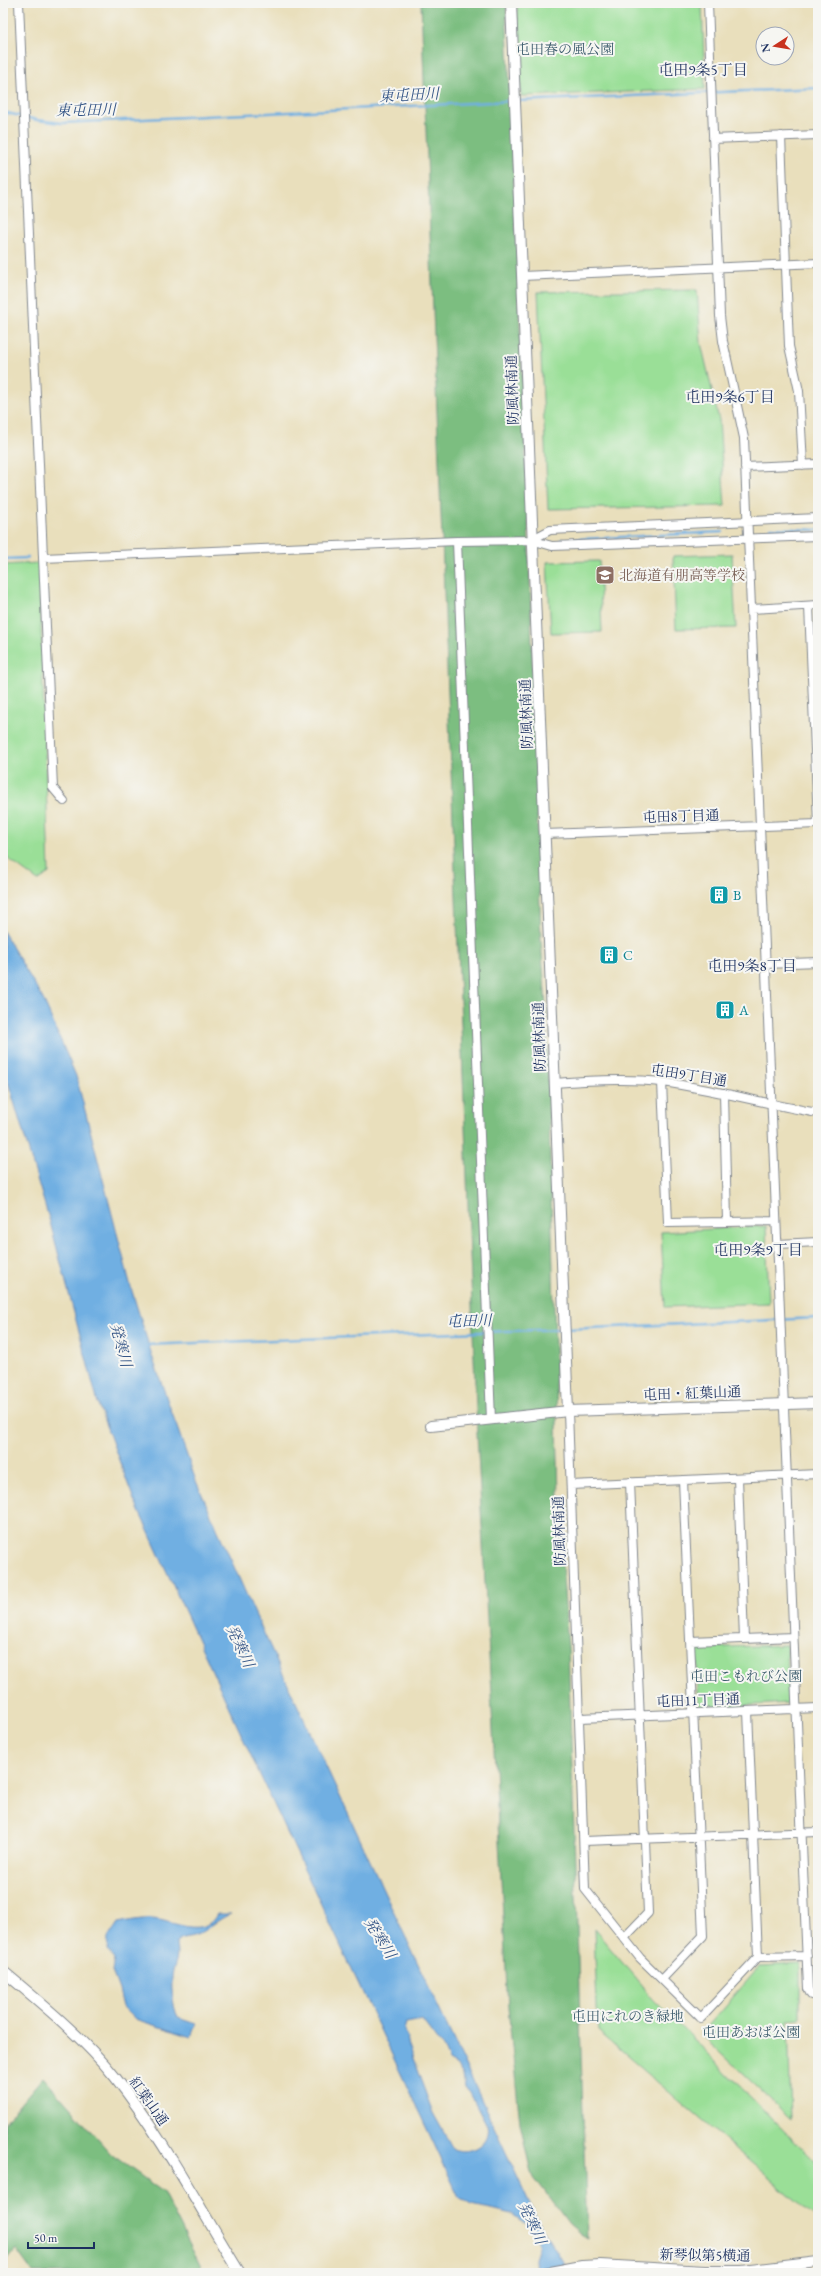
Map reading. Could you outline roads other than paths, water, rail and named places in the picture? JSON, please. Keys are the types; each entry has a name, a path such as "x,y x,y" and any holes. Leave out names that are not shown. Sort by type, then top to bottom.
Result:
{"street":[{"path":"19,3 53,788 64,801"},
{"name":"防風林南通","path":"511,3 531,540 566,1342 585,1889 640,1958 701,2018 758,1957"},
{"path":"708,3 718,266 723,341 738,404 744,438 759,826 778,1244 795,1709 808,1989 811,1995 818,1996"},
{"path":"713,139 818,135"},
{"path":"781,136 789,346 799,391 803,465"},
{"path":"522,276 718,266 818,263"},
{"path":"745,468 818,464"},
{"path":"531,540 550,530 818,518"},
{"path":"43,558 457,541 531,540 552,546 818,536"},
{"path":"457,541 491,1420"},
{"path":"809,606 818,824"},
{"path":"751,608 818,606"},
{"name":"屯田8丁目通","path":"545,834 818,824"},
{"path":"765,964 818,962"},
{"name":"屯田9丁目通","path":"554,1083 602,1080 662,1082 724,1093 772,1105 818,1113"},
{"path":"662,1082 668,1223 776,1221"},
{"path":"724,1093 727,1222"},
{"path":"778,1244 818,1242"},
{"name":"屯田・紅葉山通","path":"431,1426 568,1411 818,1403"},
{"path":"571,1485 818,1474"},
{"path":"738,1478 744,1639"},
{"path":"662,1979 703,1936 683,1480"},
{"path":"624,1938 648,1913 630,1482"},
{"path":"690,1641 793,1637"},
{"name":"屯田11丁目通","path":"580,1718 818,1708"},
{"path":"748,1711 758,1957 807,1956"},
{"path":"584,1841 818,1832"},
{"name":"紅葉山通","path":"3,1971 63,2021 114,2076 144,2115 240,2273"},
{"name":"新琴似第5横通","path":"544,2273 582,2266 600,2265 705,2271 742,2271 818,2262"}],"water":[{"name":"発寒川","path":"3,931 43,999 76,1076 132,1291 154,1362 196,1481 255,1614 537,2219 569,2273 536,2273 535,2259 539,2247 535,2235 528,2225 513,2214 472,2205 459,2197 252,1758 134,1500 99,1407 50,1222 3,1065","holes":["422,2020 443,2048 449,2061 457,2066 463,2075 465,2087 470,2093 487,2125 486,2138 478,2147 472,2150 460,2151 453,2149 433,2113 407,2043 408,2038 404,2030 406,2023"]},
{"path":"217,1914 231,1914 198,1934 182,1938 176,1942 177,1957 172,1982 173,2001 178,2018 196,2024 191,2037 135,2019 123,2007 112,1971 114,1959 107,1950 108,1938 118,1923 139,1919 152,1919 187,1927 196,1927 204,1926 211,1922"}],"waterway":[{"name":"東屯田川","path":"517,101 818,88"},
{"name":"東屯田川","path":"3,112 37,120 62,123 512,101"},
{"path":"771,528 818,530"},
{"path":"561,540 723,532"},
{"path":"3,559 28,558"},
{"name":"屯田川","path":"567,1329 818,1318"},
{"name":"屯田川","path":"145,1345 562,1329"}],"place":[{"name":"北海道有朋高等学校","path":"605,575"},
{"name":"B","path":"719,895"},
{"name":"C","path":"609,955"},
{"name":"A","path":"725,1010"}],"district":[{"name":"屯田9条5丁目","path":"703,70"},
{"name":"屯田9条6丁目","path":"730,397"},
{"name":"屯田9条8丁目","path":"752,966"},
{"name":"屯田9条9丁目","path":"758,1250"}],"park label":[{"name":"屯田春の風公園","path":"565,49"},
{"name":"屯田こもれび公園","path":"746,1676"},
{"name":"屯田にれのき緑地","path":"628,2016"},
{"name":"屯田あおば公園","path":"751,2032"}]}
